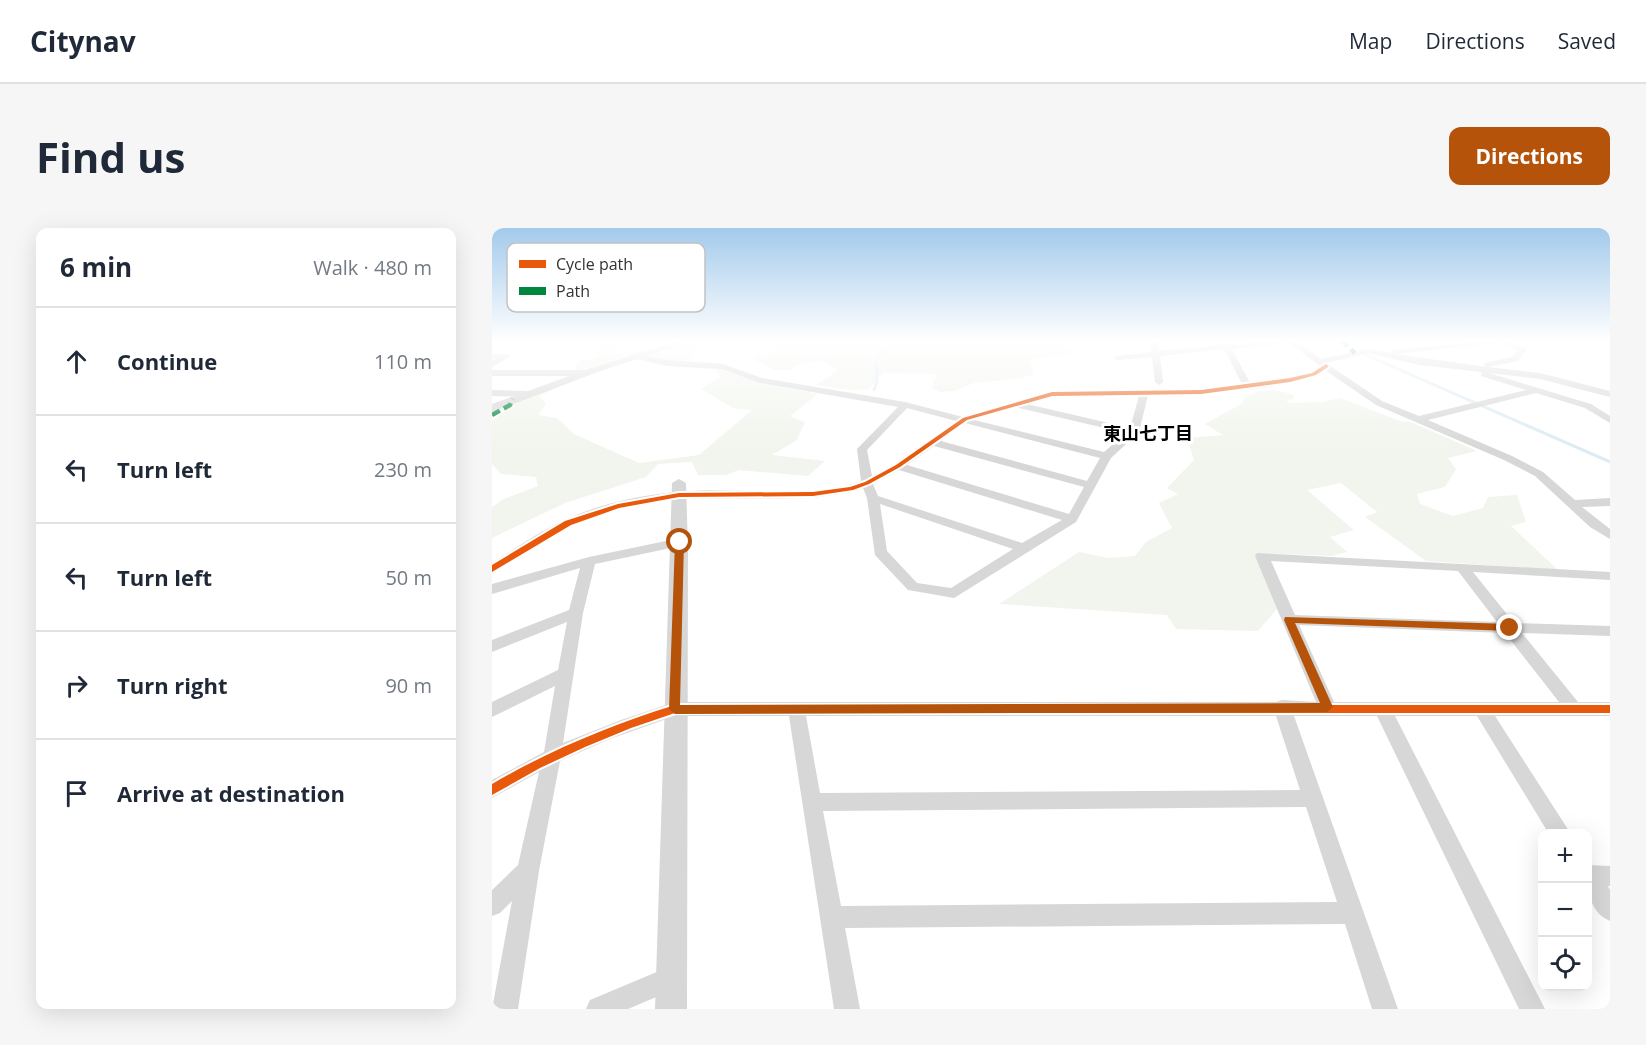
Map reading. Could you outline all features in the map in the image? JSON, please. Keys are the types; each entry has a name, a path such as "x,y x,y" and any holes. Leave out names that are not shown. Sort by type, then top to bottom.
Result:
{"street":[{"path":"492,408 576,376"},
{"path":"750,376 905,405 1106,456"},
{"path":"1158,376 1159,382"},
{"path":"1242,376 1248,387"},
{"path":"492,569 549,533 591,514 679,489 836,492 867,483 898,466 965,419 1052,394 1201,392 1248,387 1305,376"},
{"path":"1339,376 1365,395 1416,420 1508,458 1539,474 1571,504 1610,535"},
{"path":"1492,376 1588,405 1610,420"},
{"path":"1542,376 1610,394"},
{"path":"1590,389 1610,387"},
{"path":"1416,420 1535,390"},
{"path":"492,393 526,394"},
{"path":"905,405 862,449 867,483 873,498 880,552 913,587 954,593 1072,519 1106,456 1134,432 1144,393"},
{"path":"1016,404 1134,432"},
{"path":"933,442 1090,485"},
{"path":"898,466 1072,519"},
{"path":"671,1009 680,542 679,489"},
{"path":"873,498 1023,548"},
{"path":"1571,504 1610,502"},
{"path":"492,589 589,561 680,542"},
{"path":"1327,707 1262,556 1610,576"},
{"path":"505,1009 576,613 589,561"},
{"path":"1463,569 1573,708"},
{"path":"492,646 576,613"},
{"path":"1289,620 1610,631"},
{"path":"492,710 565,674"},
{"path":"1282,707 1385,1009"},
{"path":"492,790 552,757 629,724 675,709 1327,707 1610,709"},
{"path":"796,708 847,1009"},
{"path":"1382,708 1532,1009"},
{"path":"1480,708 1558,829"},
{"path":"812,802 1313,798"},
{"path":"492,905 528,871"},
{"path":"1592,875 1610,876"},
{"path":"1592,881 1610,910"},
{"path":"830,917 1352,913"},
{"path":"600,1009 671,978"}],"shaded area":[{"path":"742,376 761,383 818,394 790,416 805,422 797,440 772,455 825,461 808,476 739,470 726,475 698,475 692,462 658,464 646,477 565,503 492,538 492,507 504,499 538,486 536,477 501,474 492,464 492,421 520,400 562,385 540,396 546,404 538,415 557,418 574,434 639,463 699,455 752,410 733,408 701,389 720,377"},
{"path":"829,376 880,376 869,389 851,390 816,385"},
{"path":"936,376 1027,376 974,383 954,391 940,392 932,388"},
{"path":"1275,390 1294,395 1294,399 1286,401 1289,403 1322,402 1340,398 1400,421 1411,422 1477,451 1448,458 1456,469 1445,487 1417,494 1420,504 1453,516 1483,508 1488,497 1517,495 1526,522 1511,526 1558,570 1426,561 1365,517 1377,512 1341,483 1307,490 1354,530 1330,537 1347,552 1332,556 1256,553 1277,609 1258,631 1176,629 1167,615 999,604 1079,552 1108,558 1135,556 1146,542 1172,528 1159,503 1178,494 1167,488 1194,460 1187,438 1223,435 1205,424 1241,404 1245,397 1258,391"}],"waterway":[{"path":"874,390 877,376"},
{"path":"1415,376 1610,462"}],"marked path":[{"path":"492,415 510,405 513,399"}],"cycle path":[{"path":"492,569 568,523 618,506 679,495 813,494 851,489 898,466 965,419 1052,394 1201,392 1304,376"},
{"path":"492,790 536,765 581,744 675,709 1610,709"}],"district":[{"name":"東山七丁目","path":"1148,433"}],"route":[{"path":"680,542 675,709 1327,707 1289,620 1510,628"}]}
